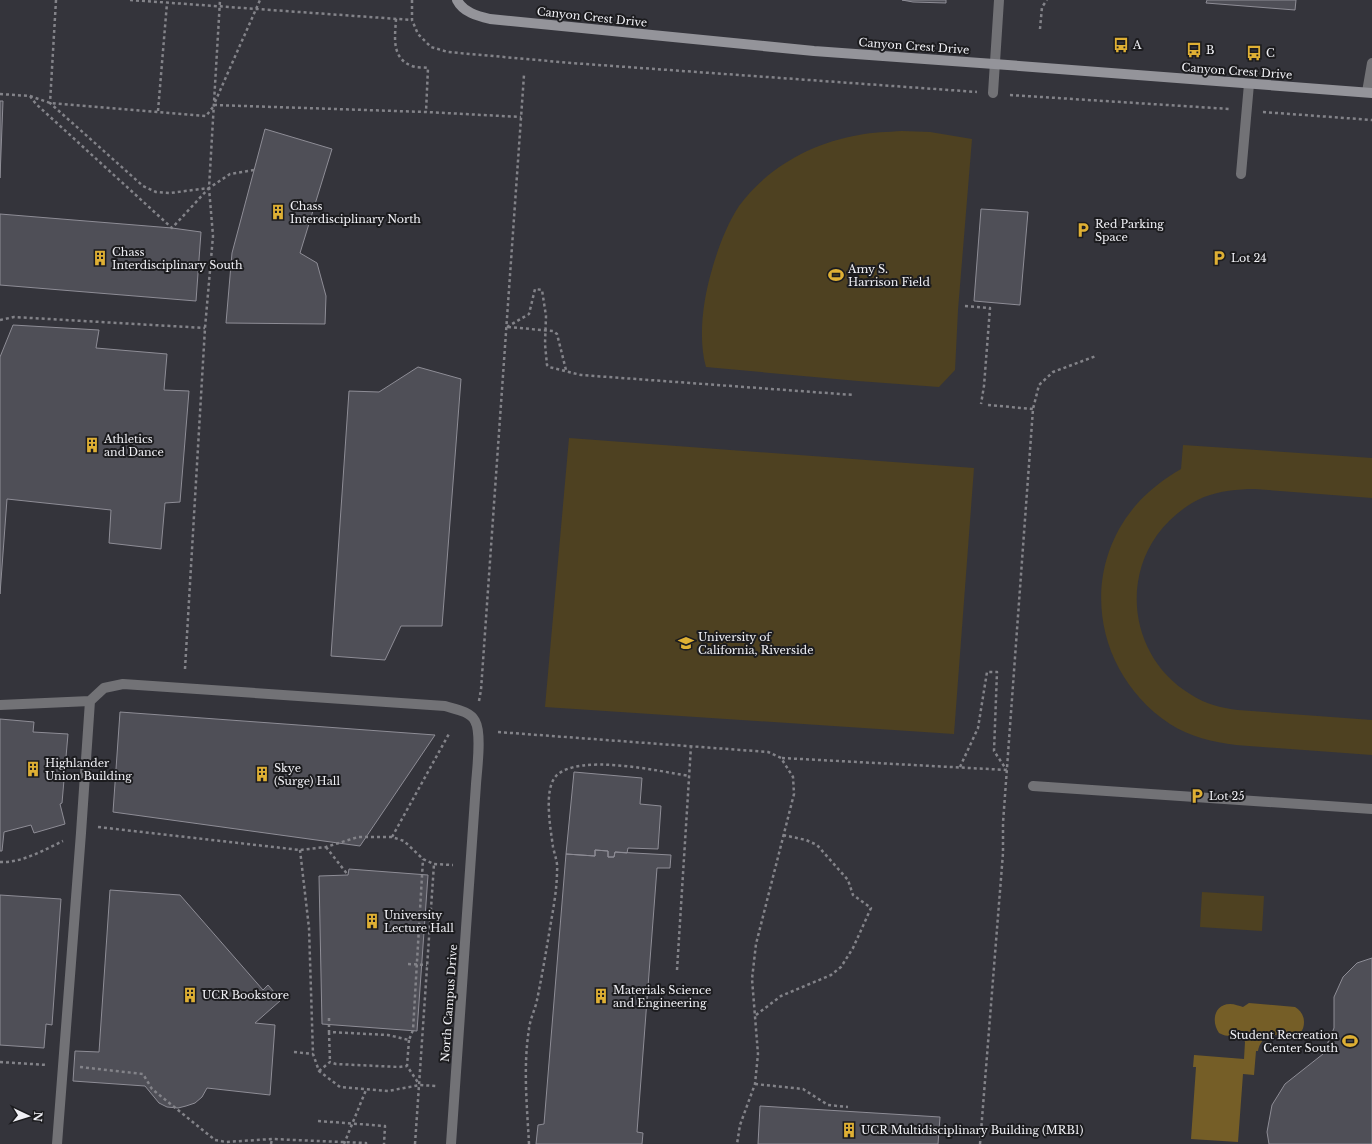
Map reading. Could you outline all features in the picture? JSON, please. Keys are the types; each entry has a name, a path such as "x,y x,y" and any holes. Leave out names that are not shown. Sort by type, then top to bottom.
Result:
{"street":[{"name":"Canyon Crest Drive","path":"458,2 475,16 490,19 814,51 1370,92"}],"lane":[{"path":"992,94 999,0"},
{"path":"1370,92 1372,63"},
{"path":"1242,174 1249,84"},
{"path":"0,705 90,701 104,688 123,684 445,706 462,711 475,721"},
{"path":"57,1144 90,701"},
{"name":"North Campus Drive","path":"451,1144 476,784 478,735 475,721"},
{"path":"1033,786 1372,809"}],"path":[{"path":"50,102 56,0"},
{"path":"130,0 412,20"},
{"path":"184,668 205,328 213,236 209,188 220,0"},
{"path":"0,94 30,96 50,102 206,116 214,105 260,0"},
{"path":"412,0 412,20 418,34 431,47 448,52 571,63 992,94 1372,120"},
{"path":"1040,29 1042,7 1047,0"},
{"path":"158,112 167,3"},
{"path":"396,19 395,48 400,58 412,66 428,68 426,112"},
{"path":"475,721 481,690 524,75"},
{"path":"30,96 36,104 172,228 209,188 230,174 254,170"},
{"path":"50,102 143,186 156,192 170,193 209,188"},
{"path":"214,105 426,112 521,117"},
{"path":"507,327 529,314 535,289 542,290 546,316 545,344 547,365 549,367 566,370 581,375 854,394"},
{"path":"966,306 990,308 984,386 980,404"},
{"path":"0,320 14,316 205,328"},
{"path":"507,327 553,330 557,334 566,370"},
{"path":"980,1144 1003,853 1003,823 1033,409 1039,386 1053,372 1096,356"},
{"path":"988,405 1033,409"},
{"path":"960,767 978,728 987,672 997,672 994,751 1007,770"},
{"path":"392,837 450,732"},
{"path":"498,732 768,752 782,758 1007,770"},
{"path":"677,970 691,746"},
{"path":"737,1144 740,1126 755,1084 758,1054 752,979 756,944 794,794 793,777 782,758"},
{"path":"529,1144 525,1070 529,1028 537,1001 553,912 557,877 557,861 553,849 549,812 549,796 555,777 562,771 580,766 609,765 641,768 689,776"},
{"path":"96,828 108,828 300,850 326,847 358,837 392,837 404,841 423,859 434,864 452,865"},
{"path":"755,1015 781,996 831,975 841,967 853,948 872,908 853,895 848,880 817,845 806,840 783,835"},
{"path":"0,862 29,857 63,841"},
{"path":"326,847 348,875"},
{"path":"300,850 310,928 313,1054 319,1071 340,1087 388,1091 420,1085 436,1086"},
{"path":"420,1085 407,1066 409,1040 413,1030 423,859"},
{"path":"415,1144 434,864"},
{"path":"408,964 427,965"},
{"path":"329,1018 330,1062"},
{"path":"329,1032 388,1035 409,1040"},
{"path":"294,1052 313,1054"},
{"path":"0,1062 63,1066 143,1074 152,1089 215,1140 226,1142 272,1139 345,1143 366,1142 366,1144"},
{"path":"319,1071 330,1062"},
{"path":"330,1062 336,1064 399,1068 407,1066"},
{"path":"755,1084 803,1089 828,1105 848,1107"},
{"path":"345,1143 366,1090"},
{"path":"318,1121 385,1126 384,1144"},
{"path":"271,1144 272,1139"}],"shaded area":[{"name":"Amy S. Harrison Field","path":"902,131 930,132 972,139 958,310 955,370 939,387 706,367 702,344 702,320 708,284 722,239 739,206 763,180 792,159 808,151 824,144 864,134"},
{"path":"569,438 974,468 954,734 545,707"},
{"path":"1183,445 1372,458 1372,498 1248,489 1216,493 1190,504 1172,518 1157,535 1146,555 1139,577 1137,599 1139,622 1146,643 1156,663 1171,680 1190,694 1207,703 1219,707 1238,710 1372,720 1372,755 1236,745 1202,738 1178,729 1170,724 1145,703 1125,679 1111,651 1103,622 1101,592 1106,561 1117,532 1136,505 1157,485 1181,469"},
{"path":"1202,892 1264,896 1262,931 1200,927"},
{"path":"1249,1003 1295,1007 1300,1011 1303,1017 1303,1029 1293,1038 1275,1035 1268,1036 1262,1041 1258,1051 1256,1051 1254,1075 1243,1074 1238,1142 1191,1139 1196,1067 1193,1067 1194,1055 1244,1059 1245,1042 1243,1038 1237,1036 1226,1036 1219,1033 1215,1024 1215,1019 1217,1010 1220,1007 1232,1004 1243,1007"}],"building":[{"path":"902,0 946,0 946,3 913,2"},
{"path":"1207,0 1296,0 1295,10 1206,3"},
{"path":"0,101 3,101 0,178"},
{"name":"Chass Interdisciplinary North","path":"265,129 332,149 300,253 317,263 326,296 325,324 226,323 232,253"},
{"path":"981,209 1028,212 1020,305 974,301"},
{"name":"Chass Interdisciplinary South","path":"0,214 172,228 201,232 196,301 0,285"},
{"name":"Athletics and Dance","path":"13,325 99,330 96,348 167,354 164,390 189,391 180,502 165,503 161,549 109,543 111,510 7,499 0,594 0,357"},
{"path":"418,367 461,379 442,626 401,626 385,660 331,656 349,391 379,392"},
{"name":"Skye (Surge) Hall","path":"120,712 435,735 360,846 113,812"},
{"name":"Highlander Union Building","path":"0,719 34,722 33,732 68,734 62,803 60,804 65,824 34,833 31,825 4,832 2,851 0,851"},
{"path":"574,772 642,778 640,804 661,806 658,849 628,848 627,853 615,852 614,857 608,857 608,851 595,850 595,856 566,854"},
{"name":"Materials Science and Engineering","path":"595,850 608,851 608,857 614,857 615,852 671,855 670,868 657,868 637,1132 643,1133 642,1144 536,1144 538,1125 544,1124 566,854 595,856"},
{"name":"University Lecture Hall","path":"349,869 428,875 417,1031 322,1024 319,876 348,875"},
{"name":"UCR Bookstore","path":"110,890 180,895 263,990 268,985 281,1000 255,1023 275,1025 270,1095 207,1088 202,1097 195,1103 178,1108 167,1107 159,1103 145,1086 73,1081 75,1051 99,1052"},
{"path":"0,895 61,899 52,1025 46,1024 44,1048 0,1045"},
{"name":"Student Recreation Center South","path":"1372,958 1372,1144 1269,1144 1267,1132 1272,1105 1285,1084 1323,1054 1334,1028 1334,997 1343,977 1357,963"},
{"name":"UCR Multidisciplinary Building (MRB1)","path":"760,1106 940,1117 938,1144 758,1144"}],"place":[{"name":"A","path":"1121,45"},
{"name":"B","path":"1194,50"},
{"name":"C","path":"1254,53"},
{"name":"Chass Interdisciplinary North","path":"278,212"},
{"name":"Red Parking Space","path":"1083,230"},
{"name":"Chass Interdisciplinary South","path":"100,258"},
{"name":"Lot 24","path":"1219,258"},
{"name":"Amy S. Harrison Field","path":"836,275"},
{"name":"Athletics and Dance","path":"92,445"},
{"name":"University of California, Riverside","path":"686,643"},
{"name":"Highlander Union Building","path":"33,769"},
{"name":"Skye (Surge) Hall","path":"262,774"},
{"name":"Lot 25","path":"1197,796"},
{"name":"University Lecture Hall","path":"372,921"},
{"name":"UCR Bookstore","path":"190,995"},
{"name":"Materials Science and Engineering","path":"601,996"},
{"name":"Student Recreation Center South","path":"1350,1041"},
{"name":"UCR Multidisciplinary Building (MRB1)","path":"849,1130"}]}
